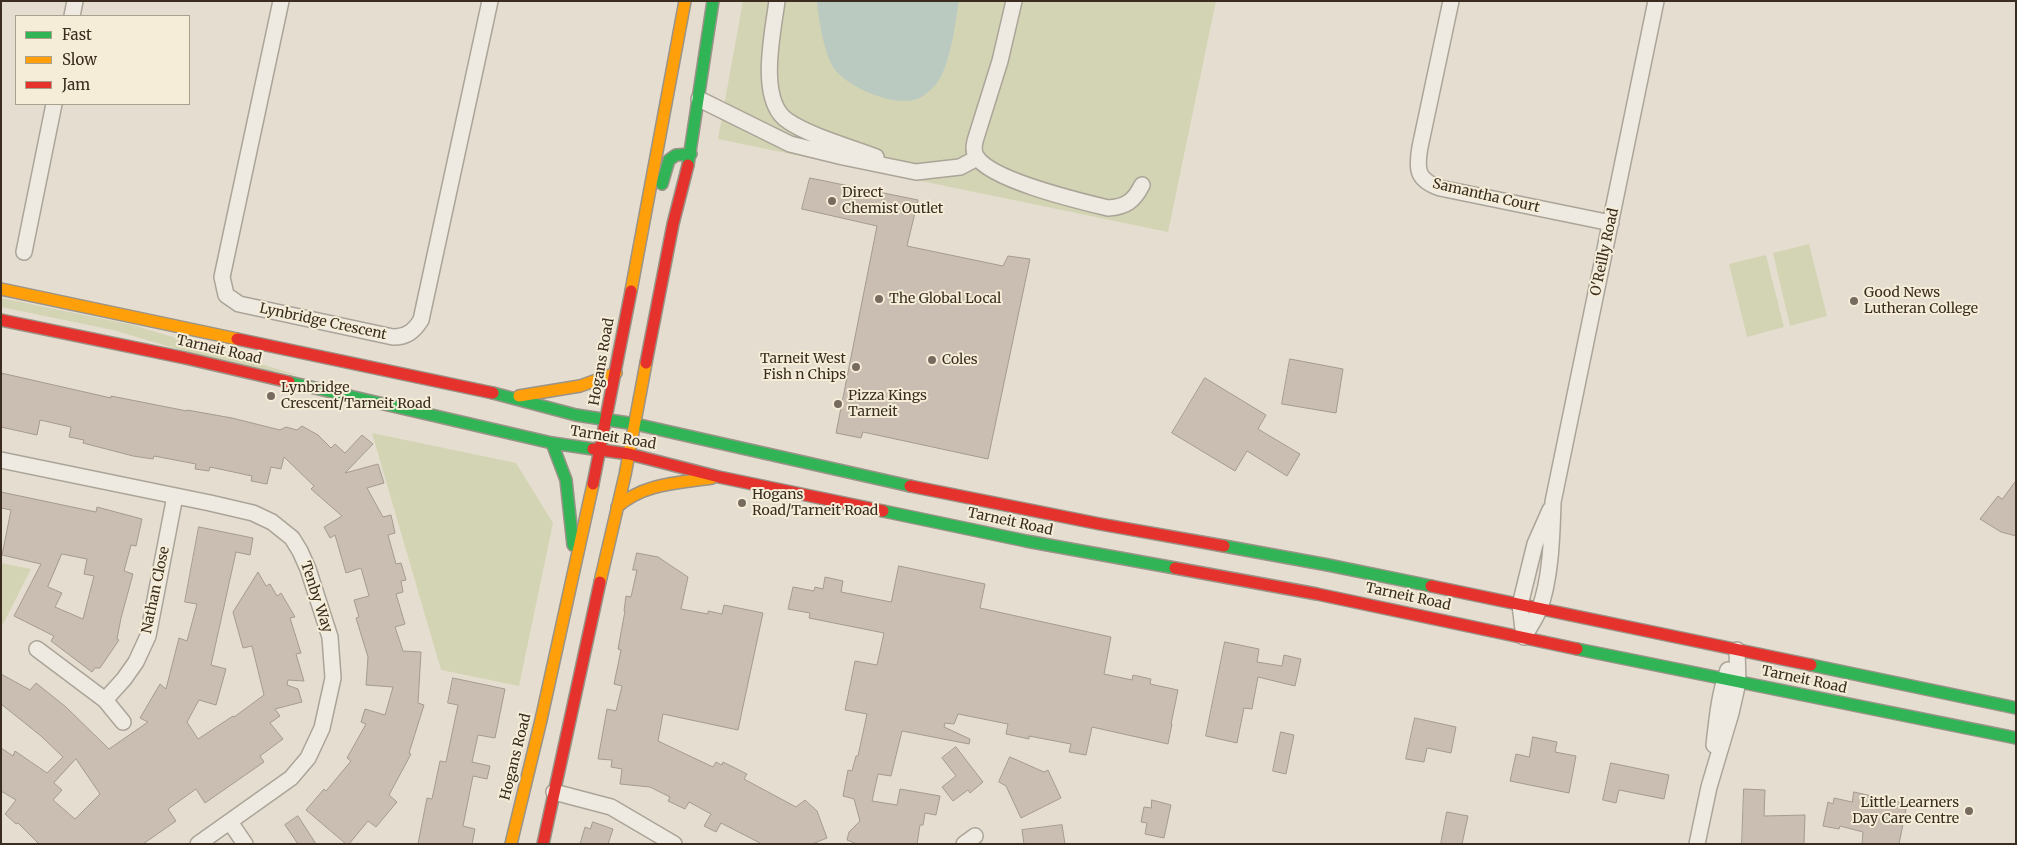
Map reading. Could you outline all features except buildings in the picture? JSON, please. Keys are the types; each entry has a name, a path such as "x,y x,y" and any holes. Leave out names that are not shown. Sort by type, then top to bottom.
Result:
{"main road":[{"name":"Hogans Road","path":"511,844 541,720 575,560 601,450 685,1"},
{"path":"543,844 629,454 674,224 691,154 712,1"},
{"path":"632,282 652,238 666,163 671,156 679,153 691,154"},
{"name":"Tarneit Road","path":"1,289 510,397 576,415 635,424 886,481 1100,524 1328,565 2016,708"},
{"name":"Tarneit Road","path":"1,320 185,358 552,443 629,454 718,477 1089,553 1299,590 2016,738"},
{"path":"510,397 585,386 599,382 616,373"},
{"path":"552,443 560,458 565,474 575,560"},
{"path":"617,507 632,494 652,487 718,477"}],"street":[{"path":"72,15 75,1"},
{"name":"Lynbridge Crescent","path":"281,1 222,277 226,295 239,304 393,337 415,330 421,320 490,1"},
{"path":"777,1 770,94 777,110 786,120 802,128 907,170"},
{"path":"1014,1 1000,61 975,141 974,151 977,158 997,173 1013,181 1108,208 1120,207 1129,203 1136,196 1142,185"},
{"name":"Samantha Court","path":"1450,1 1417,162 1420,174 1427,183 1440,188 1611,223"},
{"name":"O'Reilly Road","path":"1524,637 1539,609 1552,546 1553,502 1656,1"},
{"path":"699,99 790,144 843,157 916,172 939,171 960,167 977,158"},
{"path":"24,252 54,105"},
{"name":"Tenby Way","path":"1,460 252,513 272,522 292,538 308,569 330,637 333,678 322,728 308,758 291,778 198,844"},
{"name":"Nathan Close","path":"105,700 136,662 148,636 175,496"},
{"name":"O'Reilly Road","path":"1524,637 1520,605 1535,544 1553,502"},
{"path":"37,649 105,700 123,722"},
{"path":"1697,844 1709,786 1731,713 1731,680 1737,650"},
{"path":"554,792 611,807 674,844"},
{"path":"230,822 245,844"}],"green space":[{"path":"743,1 1216,1 1168,232 718,139"},
{"path":"1809,244 1827,316 1790,326 1773,253"},
{"path":"1766,255 1784,327 1747,337 1729,264"},
{"path":"1,298 133,325 300,376 214,360 113,330 1,307"},
{"path":"372,433 516,463 553,523 519,686 441,670"},
{"path":"1,563 31,569 1,628"}],"shaded area":[{"path":"817,1 959,1 949,54 942,75 937,83 923,96 914,100 903,101 877,96 853,85 843,78 832,65 825,48"}],"traffic: fast":[{"path":"688,165 713,1"},
{"path":"662,184 669,160 676,155 691,154"},
{"path":"289,382 552,443 593,449"},
{"path":"493,393 576,415 635,424 910,486"},
{"path":"552,443 566,480 573,545"},
{"path":"883,511 1026,541 1175,568"},
{"path":"1224,546 1431,586"},
{"path":"1577,649 2016,738"},
{"path":"1811,665 2016,708"}],"traffic: slow":[{"path":"631,291 685,1"},
{"path":"1,289 237,339"},
{"path":"600,582 625,475 646,363"},
{"path":"519,396 580,386 616,373"},
{"path":"617,507 638,493 662,485 712,478"},
{"path":"511,844 541,720 593,484"}],"traffic: jam":[{"path":"646,363 673,224 688,165"},
{"path":"593,484 631,291"},
{"path":"1,320 185,358 289,382"},
{"path":"237,339 493,393"},
{"path":"593,449 629,454 719,477 883,511"},
{"path":"910,486 1100,524 1224,546"},
{"path":"1175,568 1317,594 1577,649"},
{"path":"543,844 600,582"},
{"path":"1431,586 1811,665"}],"place":[{"name":"Direct Chemist Outlet","path":"832,201"},
{"name":"The Global Local","path":"879,299"},
{"name":"Good News Lutheran College","path":"1854,301"},
{"name":"Coles","path":"932,360"},
{"name":"Tarneit West Fish n Chips","path":"856,367"},
{"name":"Lynbridge Crescent/Tarneit Road","path":"271,396"},
{"name":"Pizza Kings Tarneit","path":"838,404"},
{"name":"Hogans Road/Tarneit Road","path":"742,503"},
{"name":"Little Learners Day Care Centre","path":"1969,811"}]}
